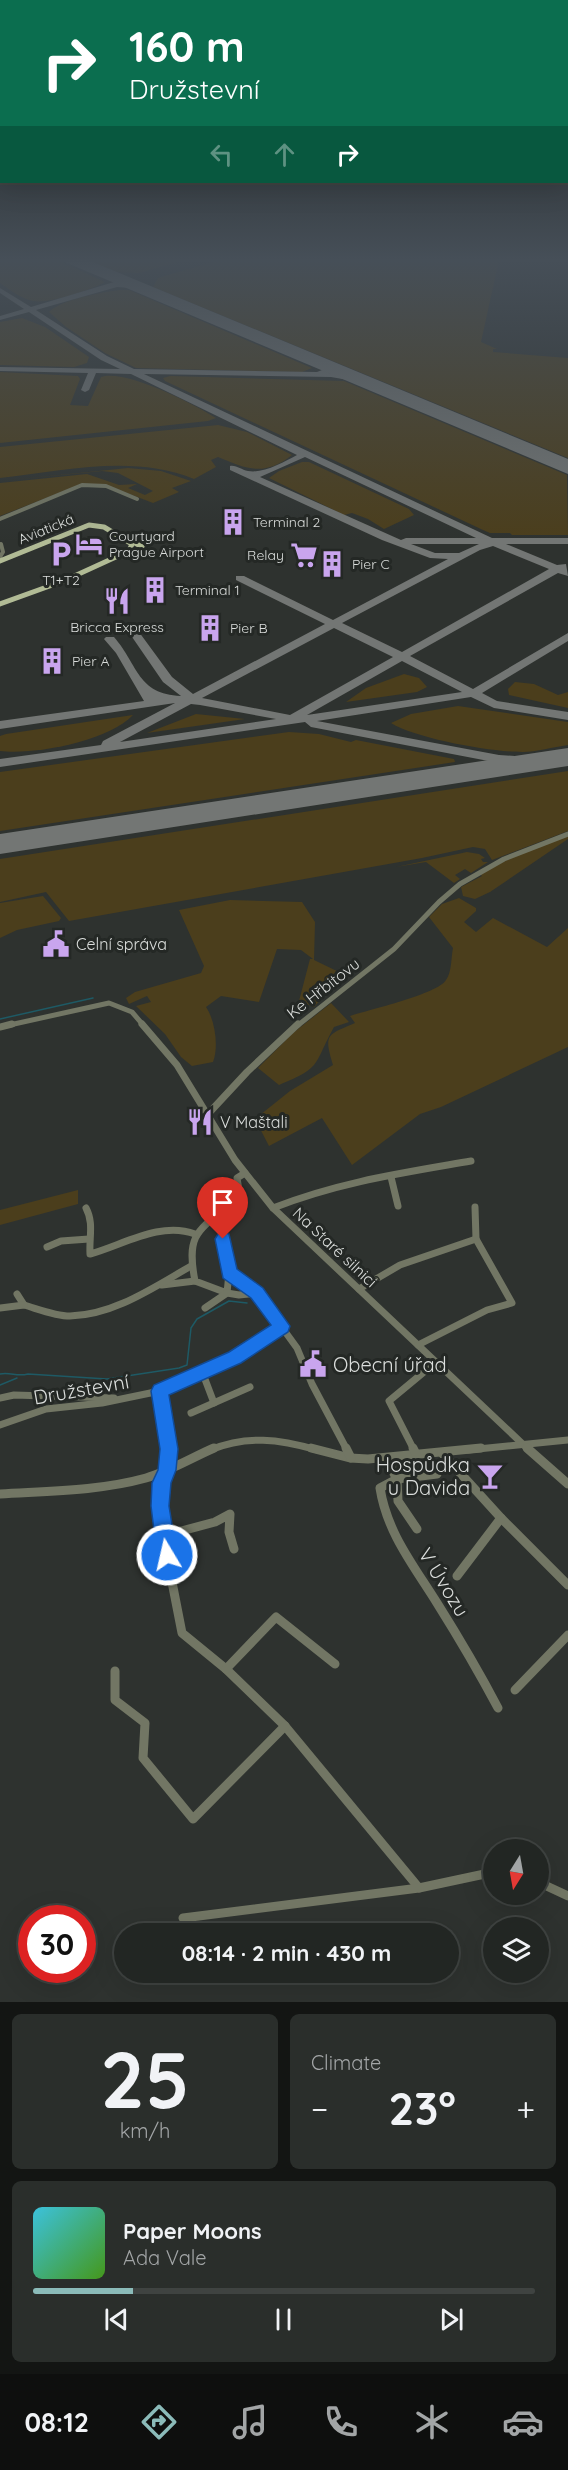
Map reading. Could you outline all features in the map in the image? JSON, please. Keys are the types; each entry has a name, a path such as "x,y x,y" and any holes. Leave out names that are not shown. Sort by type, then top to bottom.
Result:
{"main road":[{"name":"Aviatická","path":"0,559 83,526 93,525 102,526 142,547 125,554"},
{"path":"0,604 27,596 125,554 132,546 121,536"}],"street":[{"path":"0,519 82,485 99,485 115,489 137,499"},
{"path":"0,559 3,552 1,544"},
{"name":"Ke Hřbitovu","path":"208,1114 290,1031 394,949 439,902 457,887 504,859 568,834"},
{"name":"Na Staré silnici","path":"0,1028 109,1003 118,1004 125,1011 132,1012 177,1065 235,1160 273,1208 511,1431 523,1446 535,1453 568,1484"},
{"path":"227,1293 229,1273 224,1254 223,1224 239,1190 235,1160"},
{"path":"273,1208 330,1187 471,1161"},
{"path":"237,1178 245,1173"},
{"path":"391,1177 398,1206"},
{"path":"195,1281 191,1266 190,1245 195,1234 231,1204"},
{"path":"418,1345 487,1310 512,1303 476,1239 475,1207"},
{"path":"86,1208 92,1220 88,1239 90,1254 161,1232 184,1228 195,1234"},
{"path":"208,1222 223,1224"},
{"path":"47,1247 61,1241 88,1239"},
{"path":"359,1289 382,1273 476,1239"},
{"path":"0,1308 35,1306 59,1315 71,1316 109,1308 134,1299 191,1266"},
{"path":"229,1273 257,1293 297,1348 312,1384 351,1458"},
{"path":"159,1286 195,1281 227,1293 239,1295 257,1293"},
{"path":"205,1308 227,1293"},
{"path":"17,1294 24,1305"},
{"name":"Družstevní","path":"0,1425 46,1409 123,1399 160,1391 202,1374 235,1357 282,1326"},
{"path":"417,1456 389,1401 436,1362"},
{"path":"202,1374 214,1403"},
{"path":"191,1413 250,1387"},
{"path":"160,1391 169,1449 160,1506 163,1536 183,1633 285,1726 419,1888"},
{"path":"0,1398 14,1395 123,1399"},
{"path":"0,1494 100,1486 147,1478 221,1445 246,1440 290,1442 351,1458 386,1459 510,1445 523,1446 540,1441 568,1440"},
{"path":"442,1453 501,1518 568,1585"},
{"path":"386,1459 397,1479 398,1501 417,1529"},
{"path":"397,1479 436,1474"},
{"name":"V Úvozu","path":"397,1479 380,1488 383,1513 403,1550 471,1658 498,1708"},
{"path":"163,1536 215,1522 230,1514 229,1532 234,1549"},
{"path":"457,1576 501,1518"},
{"path":"226,1670 276,1617 335,1664"},
{"path":"515,1690 568,1635"},
{"path":"115,1671 115,1700 145,1723 143,1758 193,1820 285,1726"},
{"path":"183,1918 419,1888 483,1874"},
{"path":"549,1887 568,1896"}],"shaded area":[{"path":"0,353 84,353 89,357 87,363 74,367 0,365"},
{"path":"106,353 278,353 312,368 302,372 136,368"},
{"path":"314,353 511,353 568,358 568,458"},
{"path":"0,372 78,376 80,379 70,405 88,406 101,377 126,378 159,389 216,418 208,421 0,443"},
{"path":"170,376 344,381 567,475 568,535 490,533 165,381 163,378"},
{"path":"218,425 247,432 292,455 273,466 255,469 218,457 211,460 216,467 194,479 171,471 123,466 98,466 0,478 0,447"},
{"path":"302,462 309,462 409,509 414,515 384,529 352,513 344,515 269,478 279,471"},
{"path":"128,468 161,471 191,481 172,488 179,492 153,503 106,485 74,487 0,516 0,483 87,474 119,485 137,484 128,488 145,495 153,491 118,473 102,471 0,481"},
{"path":"404,674 419,678 427,687 417,692 346,702 366,688"},
{"path":"515,682 534,684 558,695 568,692 568,708 509,695 508,689"},
{"path":"458,706 568,722 568,745 528,752 493,750 436,739 391,723 411,714"},
{"path":"196,714 245,719 147,733"},
{"path":"133,715 107,732 71,744 32,751 0,751 0,736 6,734"},
{"path":"289,732 319,734 351,742 356,740 454,759 455,762 0,831 0,772"},
{"path":"568,771 568,831 492,860 485,849 473,847 69,921 46,892 0,902 0,859"},
{"path":"568,836 568,839 490,892 475,899 463,896 461,887 482,876 480,874 517,855"},
{"path":"467,852 479,854 485,858 481,859 483,862 488,862 471,873 465,869 455,875 460,879 454,883 426,862 396,867"},
{"path":"43,896 61,918 59,921 17,930 0,938 0,903"},
{"path":"459,898 476,908 476,911 464,922 476,932 493,918 547,947 568,928 568,1047 441,1107 420,1114 352,1165 322,1118 269,1146 255,1119 290,1091 333,1065 328,1041 334,1033 355,1023 350,1016 417,996 430,991 446,980 453,948 429,917 442,904"},
{"path":"230,900 302,902 315,922 314,960 343,974 314,1007 299,1001 310,959 313,959 301,950 277,949 259,1002 221,996 206,1007 212,1019 215,1034 215,1056 213,1062 192,1066 181,1057 165,1034 136,1006 151,1002 147,996 129,1004 126,998 135,992 201,973 204,966 179,910"},
{"path":"331,1003 349,1022 334,1027 319,1057 310,1069 279,1085 258,1068 293,1033"},
{"path":"78,1190 78,1204 0,1225 0,1210"}],"waterway":[{"path":"0,1019 93,998"},
{"path":"0,1374 107,1379 179,1368 187,1365 191,1328 197,1319 229,1301 247,1303"},
{"path":"0,1385 17,1378"}],"taxiway":[{"path":"97,353 132,371"},
{"path":"309,359 327,368 325,372 318,375"},
{"path":"0,369 132,371"},
{"path":"85,390 93,371"},
{"path":"132,371 318,375"},
{"path":"132,371 490,541"},
{"path":"318,375 356,379 383,390"},
{"path":"247,474 262,474 298,458 302,455 298,450"},
{"path":"528,450 568,468"},
{"path":"233,468 386,538 434,556 458,556"},
{"path":"406,541 490,541"},
{"path":"490,541 499,541"},
{"path":"490,541 494,543"},
{"path":"494,543 499,541"},
{"path":"499,541 568,541"},
{"path":"333,624 476,548 494,543"},
{"path":"494,543 557,569"},
{"path":"557,569 562,566"},
{"path":"402,657 557,569"},
{"path":"557,569 568,573"},
{"path":"240,578 333,624"},
{"path":"193,698 333,624"},
{"path":"333,624 402,657"},
{"path":"135,634 167,679 184,694 193,698"},
{"path":"472,693 568,636"},
{"path":"110,639 121,652 148,699"},
{"path":"293,718 402,657"},
{"path":"402,657 472,693"},
{"path":"143,690 161,699 189,700"},
{"path":"0,763 463,696 472,693"},
{"path":"472,693 494,704 568,716"},
{"path":"189,700 193,698"},
{"path":"107,744 189,700"},
{"path":"189,700 287,718"},
{"path":"0,725 163,702"},
{"path":"311,723 499,759 529,761 568,757"}],"runway":[{"path":"296,353 568,467"},
{"path":"0,844 568,757"}],"place":[{"name":"Terminal 2","path":"233,522"},
{"name":"Courtyard Prague Airport","path":"89,544"},
{"name":"T1+T2","path":"61,554"},
{"name":"Relay","path":"304,555"},
{"name":"Pier C","path":"332,564"},
{"name":"Terminal 1","path":"155,590"},
{"name":"Bricca Express","path":"117,601"},
{"name":"Pier B","path":"210,628"},
{"name":"Pier A","path":"52,661"},
{"name":"Celní správa","path":"56,944"},
{"name":"V Maštali","path":"200,1122"},
{"name":"Obecní úřad","path":"313,1364"},
{"name":"Hospůdka u Davida","path":"490,1476"}],"route":[{"path":"167,1555 160,1506 169,1449 160,1391 202,1374 235,1357 282,1326 257,1293 229,1273 223,1239"}]}
